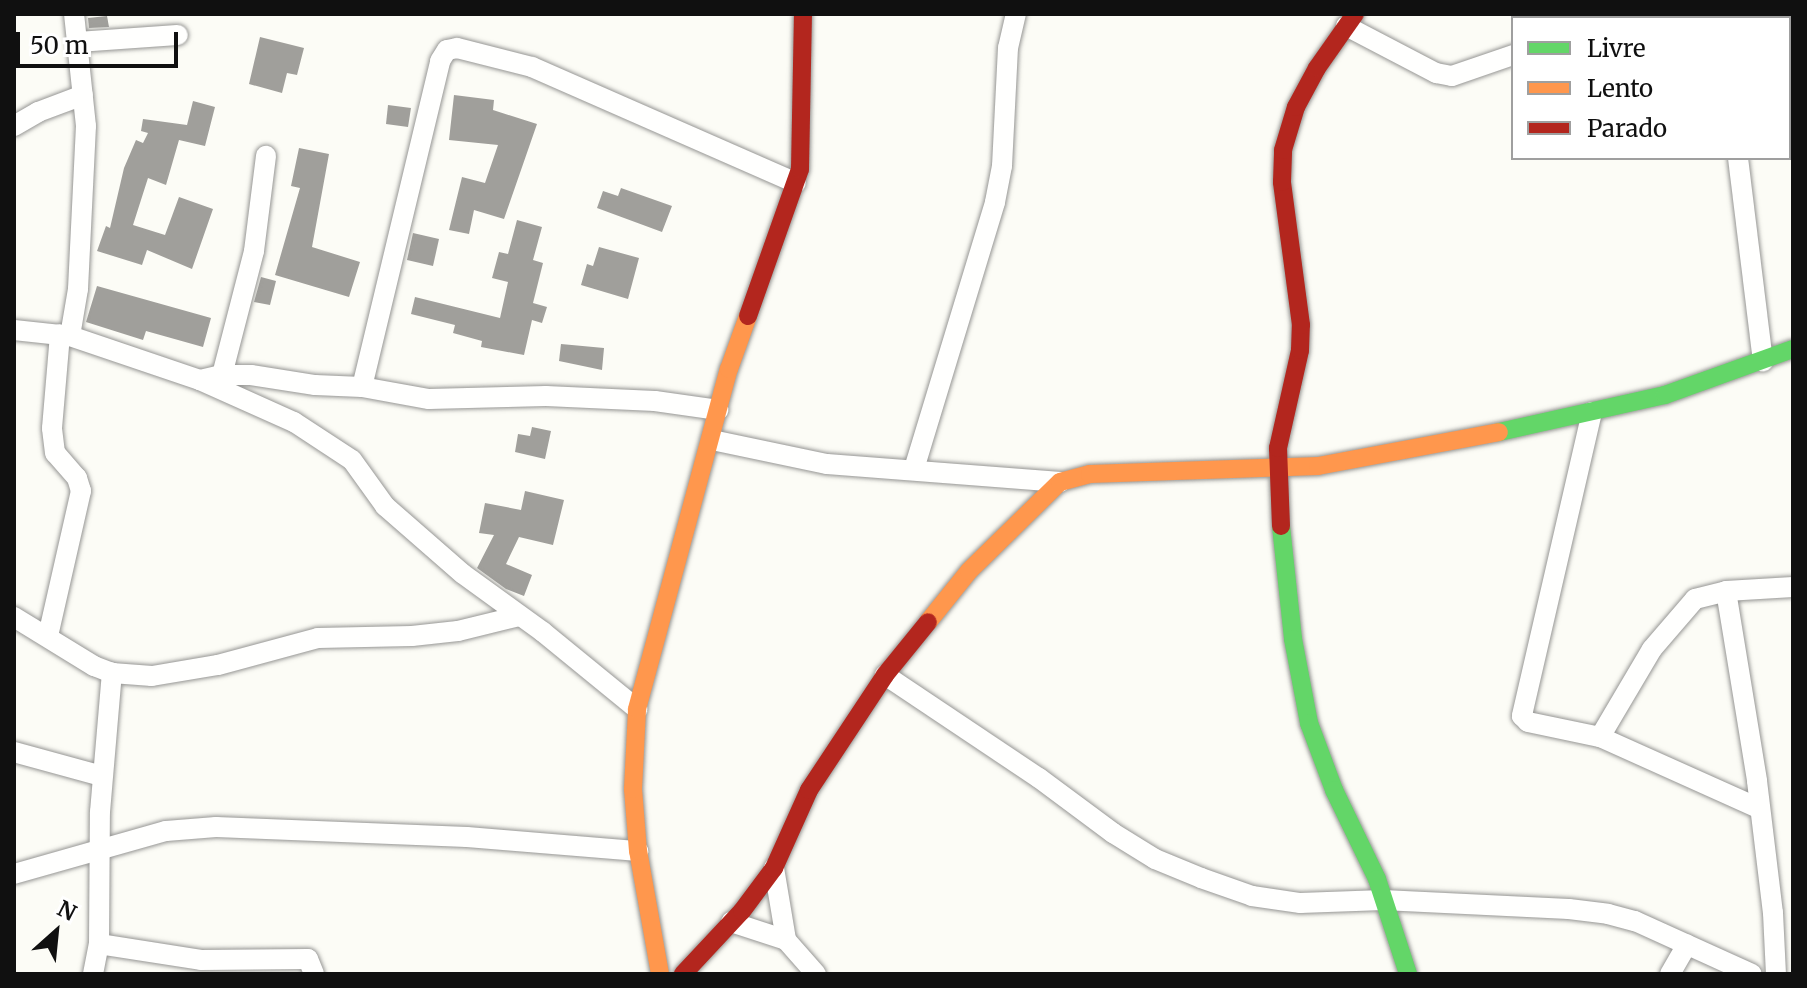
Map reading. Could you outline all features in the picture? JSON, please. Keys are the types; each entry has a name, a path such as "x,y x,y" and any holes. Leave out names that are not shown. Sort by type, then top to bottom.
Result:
{"street":[{"path":"48,636 81,491 77,478 55,453 52,428 65,335 78,289 86,126 74,14"},
{"path":"660,974 638,851 633,789 637,709 687,514 712,440 718,410 752,298 796,183 803,115 803,14"},
{"path":"914,469 995,202 1002,166 1008,48 1016,14"},
{"path":"1408,974 1383,900 1309,723 1293,639 1278,448 1300,350 1301,325 1282,182 1283,150 1296,107 1350,20 1436,73 1452,76 1511,56"},
{"path":"77,42 178,35"},
{"path":"362,387 440,61 447,50 457,48 532,67 796,183"},
{"path":"14,126 38,112 83,95"},
{"path":"222,375 254,251 266,156"},
{"path":"1738,160 1763,361"},
{"path":"14,330 65,335 200,380 294,422 352,460 385,506 485,593 637,709"},
{"path":"712,440 827,464 1060,482 1090,474 1318,466 1665,395 1793,349"},
{"path":"200,380 222,375 251,375 315,385 362,387 429,399 546,396 655,401 718,410"},
{"path":"246,401 251,375"},
{"path":"1592,412 1522,716 1528,722 1600,737 1760,809"},
{"path":"683,974 731,922 774,868 809,790 885,675 969,571 1060,482"},
{"path":"1600,737 1652,649 1689,605 1705,594 1793,587"},
{"path":"1726,591 1760,809 1773,913 1776,974"},
{"path":"14,617 94,666 112,673 152,676 218,665 318,638 412,636 458,631 519,616"},
{"path":"93,974 99,944 98,848 112,673"},
{"path":"885,675 1155,859 1252,896 1300,903 1383,900 1569,909 1608,914 1635,921 1752,974"},
{"path":"14,752 102,776"},
{"path":"14,874 166,831 216,827 467,837 638,851"},
{"path":"774,868 786,940"},
{"path":"731,922 786,940 816,974"},
{"path":"99,944 201,960 308,959 313,964 314,974"},
{"path":"1670,974 1687,945"}],"building":[{"path":"107,16 109,27 89,28 88,18"},
{"path":"260,37 304,48 297,75 287,73 282,93 249,84"},
{"path":"454,95 494,100 493,110 537,124 504,219 474,210 469,234 449,230 462,177 485,183 498,145 449,140"},
{"path":"193,101 215,107 205,146 179,140 166,185 148,178 133,225 165,235 179,197 213,209 192,269 147,250 142,265 97,251 106,226 110,228 124,168 136,140 143,143 148,133 141,131 143,119 187,125"},
{"path":"388,105 411,108 408,127 386,124"},
{"path":"299,148 329,154 312,247 360,262 349,297 275,275 300,188 291,186"},
{"path":"621,188 672,206 662,232 597,208 603,191 618,196"},
{"path":"517,220 542,227 533,260 543,263 533,303 547,307 542,323 532,320 524,355 481,347 482,341 453,333 455,325 411,314 415,297 500,318 508,282 492,278 499,252 508,254"},
{"path":"413,233 439,239 433,266 407,260"},
{"path":"599,247 639,258 628,299 581,285 587,264 593,266"},
{"path":"261,277 276,281 270,305 254,302"},
{"path":"97,286 211,318 203,347 146,331 143,340 86,322"},
{"path":"561,344 604,348 602,370 559,361"},
{"path":"532,427 551,431 545,459 515,452 518,434 530,436"},
{"path":"525,491 564,500 553,545 519,537 506,564 532,575 524,596 506,589 477,568 494,535 479,533 485,503 521,510"}],"traffic: fast":[{"path":"1499,432 1665,395 1793,349"},
{"path":"1281,526 1293,639 1309,723 1334,790 1377,879 1408,974"}],"traffic: slow":[{"path":"660,974 638,851 633,789 637,709 729,369 748,316"},
{"path":"928,622 969,571 1060,482 1090,474 1318,466 1499,432"}],"traffic: jam":[{"path":"748,316 800,169 803,14"},
{"path":"1281,526 1278,448 1300,350 1301,325 1282,182 1283,150 1296,107 1317,68 1355,14"},
{"path":"683,974 742,911 774,868 809,790 885,675 928,622"}]}
